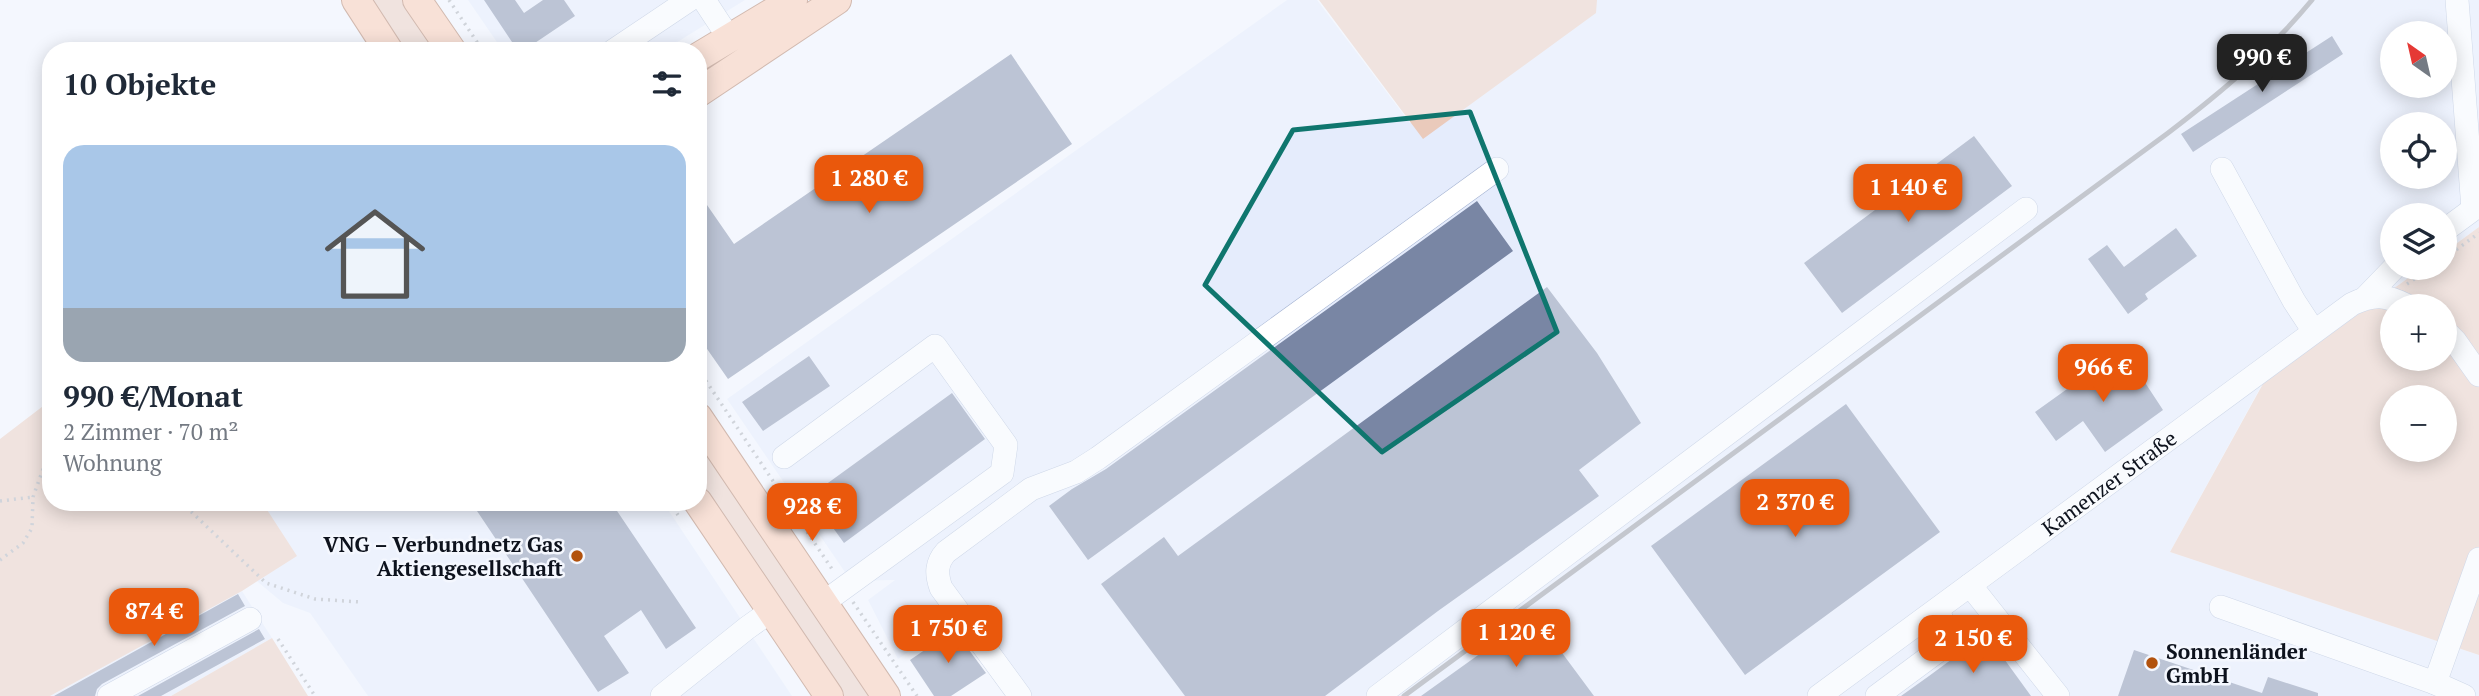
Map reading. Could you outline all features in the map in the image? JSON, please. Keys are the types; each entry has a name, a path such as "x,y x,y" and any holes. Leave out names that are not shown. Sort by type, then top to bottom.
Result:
{"main road":[{"path":"356,0 383,42"},
{"path":"417,0 446,42"},
{"path":"707,51 793,0"},
{"path":"707,87 837,0"},
{"path":"707,429 834,596 886,696"},
{"path":"704,511 829,696"}],"street":[{"path":"626,42 689,0"},
{"path":"704,0 729,38"},
{"path":"2457,0 2476,207 2457,221"},
{"path":"1020,696 941,588 937,569 946,552 1031,489 1076,472 1098,458 1497,169"},
{"path":"2222,169 2294,301 2313,330"},
{"path":"1378,696 2026,209"},
{"name":"Kamenzer Straße","path":"1819,696 2313,330 2366,297 2382,280"},
{"path":"2366,297 2380,296"},
{"path":"2457,344 2479,375"},
{"path":"783,457 935,346 1006,445 1002,473 834,596"},
{"path":"2435,683 2479,559"},
{"path":"1970,585 2058,696"},
{"path":"2221,607 2435,683 2464,696"},
{"path":"1877,696 1939,650 1948,637 1938,608"},
{"path":"662,696 771,611"},
{"path":"109,696 250,619"}],"path":[{"path":"449,0 477,42"},
{"path":"2457,249 2479,233"},
{"path":"707,384 834,596 917,696"},
{"path":"0,560 23,543 32,528 33,497 42,472"},
{"path":"0,501 33,497"},
{"path":"190,511 266,583 315,599 360,602"},
{"path":"278,639 315,696"}],"highlighted area":[{"path":"1470,112 1557,332 1382,452 1205,285 1293,130"}],"shaded area":[{"path":"371,0 408,0 436,42 400,42"},
{"path":"468,0 745,0 677,42 497,42"},
{"path":"1287,0 1317,0 1410,123 1588,0 2479,0 2479,227 2457,243 2457,203 2380,203 2380,280 2405,280 2386,294 2380,294 2380,298 2264,381 2170,552 2479,655 2479,696 1010,696 955,621 898,659 868,600 895,580 851,581 727,399"},
{"path":"1319,0 1597,0 1596,13 1423,139"},
{"path":"2479,227 2479,655 2170,552 2264,382 2380,298 2380,371 2457,371 2457,294 2386,294 2405,280 2457,280 2457,243"},
{"path":"42,407 42,511 268,511 297,556 242,591 50,696 0,696 0,439"},
{"path":"707,446 874,696 839,696 707,499"},
{"path":"177,511 669,511 792,696 368,696 310,613 283,603 187,523"},
{"path":"242,591 272,638 171,696 50,696"},
{"path":"272,638 308,696 171,696"}],"building":[{"path":"484,0 515,0 524,13 543,0 564,0 575,16 536,42 512,42"},
{"path":"2332,36 2343,54 2193,152 2181,134"},
{"path":"1011,54 1072,144 728,379 707,349 707,205 734,244"},
{"path":"1974,136 2012,186 1842,313 1804,263"},
{"path":"1477,201 1513,251 1088,560 1049,506 1106,469"},
{"path":"2176,228 2197,256 2145,294 2148,299 2128,314 2088,259 2107,245 2124,267"},
{"path":"1547,287 1597,353 1641,423 1579,470 1599,496 1325,696 1185,696 1101,584 1164,537 1178,556"},
{"path":"2123,349 2163,410 2105,452 2083,421 2056,441 2035,412"},
{"path":"809,356 830,386 763,431 742,402"},
{"path":"952,393 985,439 844,543 810,496"},
{"path":"1846,404 1940,532 1745,675 1651,546"},
{"name":"VNG – Verbundnetz Gas Aktiengesellschaft","path":"477,511 617,511 696,628 666,649 641,610 604,636 629,673 598,692"},
{"path":"238,594 245,606 102,684 95,696 54,696"},
{"path":"1534,615 1594,696 1421,696"},
{"path":"952,627 986,673 951,696 934,696 910,660"},
{"path":"259,629 265,639 161,696 138,696"},
{"path":"1986,634 2031,696 1901,696 1929,676"},
{"name":"Sonnenländer GmbH","path":"2134,650 2262,693 2268,677 2318,693 2318,696 2118,696"}],"railway":[{"path":"1404,696 2168,133 2244,71 2312,0"}],"place":[{"name":"VNG – Verbundnetz Gas Aktiengesellschaft","path":"577,556"},
{"name":"Sonnenländer GmbH","path":"2152,663"}]}
